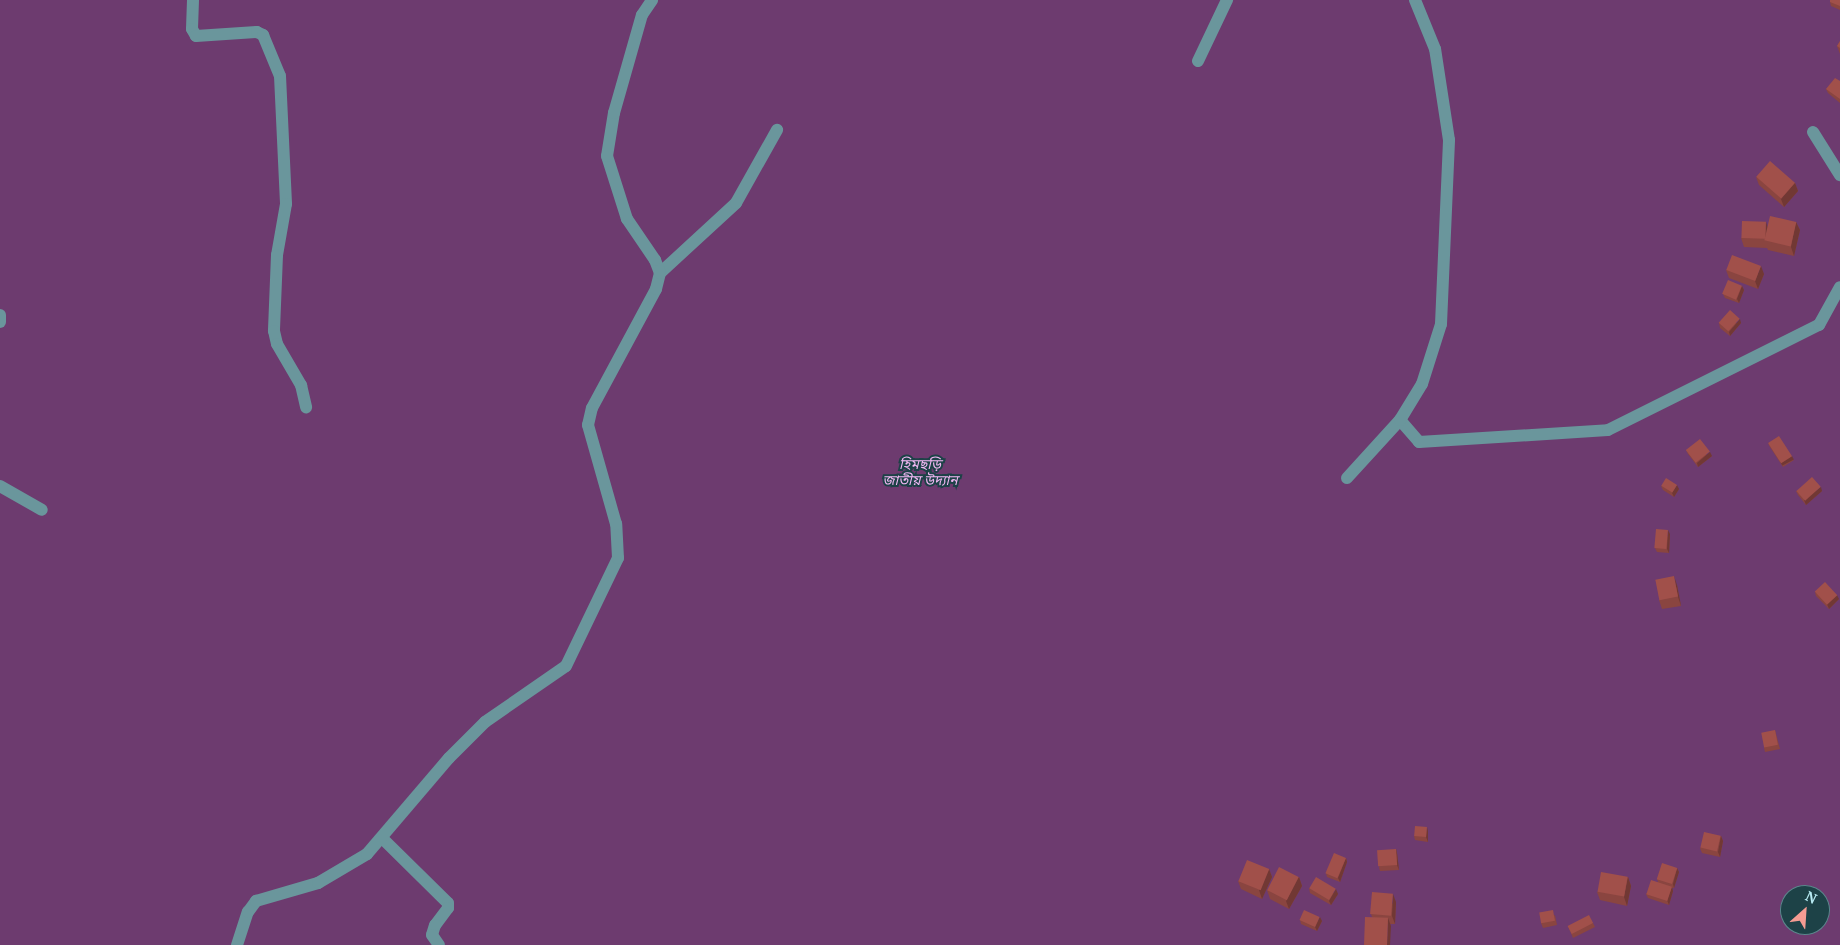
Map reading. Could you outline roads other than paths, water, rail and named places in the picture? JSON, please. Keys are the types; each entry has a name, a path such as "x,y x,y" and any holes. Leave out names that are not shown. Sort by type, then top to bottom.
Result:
{"street":[{"path":"194,0 192,29 196,36 257,32 263,35 280,76 286,204 277,255 274,331 277,344 301,385 306,407"},
{"path":"652,0 642,14 614,113 607,156 627,219 655,260 660,273"},
{"path":"1198,61 1227,0"},
{"path":"1347,478 1400,420 1422,384 1441,324 1448,202 1449,140 1437,58 1426,20 1415,0"},
{"path":"237,945 248,912 256,901 318,883 367,854 383,838 449,758 485,722 557,672 576,647 618,558 616,524 588,425 592,408 656,289 660,273 736,203 777,130"},
{"path":"1813,132 1840,175"},
{"path":"1400,420 1419,442 1608,430 1818,325 1840,288"},
{"path":"0,315 0,322"},
{"path":"0,486 42,510"},
{"path":"383,838 448,903 448,908 435,925 432,935 439,945"}],"park label":[{"name":"হিমছড়ি জাতীয় উদ্যান","path":"920,472"}]}
